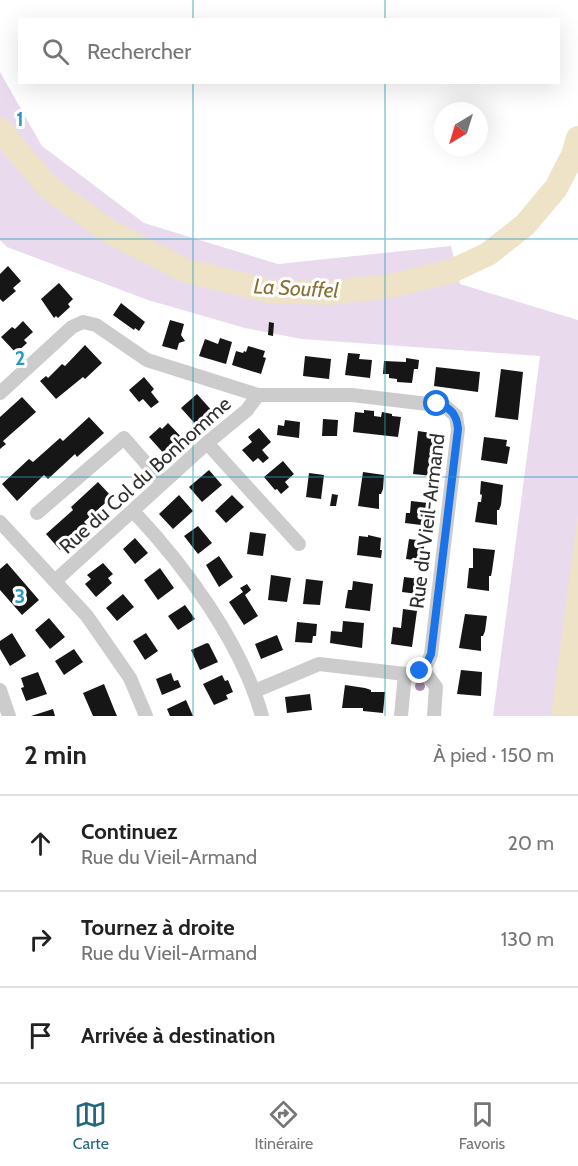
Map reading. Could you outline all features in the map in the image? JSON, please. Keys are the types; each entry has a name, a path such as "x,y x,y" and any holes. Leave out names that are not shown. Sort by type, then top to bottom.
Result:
{"street":[{"path":"0,393 72,327 83,322 96,325 147,360 258,395"},
{"name":"Rue du Col du Bonhomme","path":"55,581 207,443 247,410 258,395"},
{"name":"Rue du Vieil-Armand","path":"258,395 352,395 437,404 445,406 456,416 458,429 431,654 425,667 420,671"},
{"path":"37,513 124,438 163,483"},
{"path":"207,443 299,544"},
{"path":"133,511 172,554 232,644 255,691 262,716"},
{"path":"0,522 87,616 130,678 146,716"},
{"path":"255,691 319,664 405,674 420,671 428,676 436,687 434,716"},
{"path":"401,716 405,674"},
{"path":"0,690 9,716"}],"shaded area":[{"path":"0,72 42,146 144,223 278,264 451,246 460,284 578,320 578,716 493,716 540,356 301,339 245,328 148,300 7,247 0,240"},
{"path":"578,514 578,716 551,716"}],"building":[{"path":"8,266 21,281 13,288 16,291 3,302 0,299 0,274"},
{"path":"59,283 73,299 68,304 70,307 58,318 56,316 54,318 41,299"},
{"path":"121,303 145,322 139,331 113,315"},
{"path":"170,320 184,324 181,335 185,341 179,343 177,350 162,346"},
{"path":"23,321 33,332 24,340 27,343 16,353 1,337"},
{"path":"269,322 274,323 273,336 268,335"},
{"path":"220,338 232,342 226,364 199,356 205,339 218,344"},
{"path":"85,345 102,363 85,379 83,377 56,399 40,381 46,376 48,378 62,364 65,366"},
{"path":"248,346 265,351 263,357 266,358 261,374 232,365 236,351 246,352"},
{"path":"348,353 360,354 359,359 372,360 370,378 345,375"},
{"path":"305,356 331,359 329,379 303,376"},
{"path":"406,358 419,360 418,369 414,369 412,383 397,382 397,379 389,378 389,374 383,374 384,361 406,362"},
{"path":"436,367 480,372 478,392 434,386"},
{"path":"501,369 523,372 518,420 495,417"},
{"path":"144,377 154,389 151,392 159,402 151,408 143,399 139,402 129,390"},
{"path":"197,394 213,412 197,426 181,408"},
{"path":"22,397 36,412 3,441 6,444 0,449 0,417"},
{"path":"364,410 374,411 374,416 381,417 382,412 401,417 398,437 353,432 355,412 364,413"},
{"path":"89,417 104,433 77,457 75,454 48,479 44,475 17,501 2,484 29,459 33,462 60,438 63,441"},
{"path":"323,419 338,420 337,436 322,436"},
{"path":"285,420 300,422 299,438 277,435 278,425 284,426"},
{"path":"168,423 184,440 166,456 149,437"},
{"path":"259,428 271,442 262,450 269,458 263,463 258,458 253,462 242,450 252,442 248,437"},
{"path":"418,431 438,434 432,476 413,474"},
{"path":"484,437 507,440 506,446 510,447 507,464 481,460"},
{"path":"283,461 294,474 285,482 289,487 281,494 264,477"},
{"path":"209,470 222,485 202,502 189,487"},
{"path":"363,472 384,475 383,489 379,494 379,509 358,506"},
{"path":"309,473 324,475 321,499 306,497"},
{"path":"481,481 503,485 501,505 497,510 497,525 475,522 478,502 481,502"},
{"path":"98,482 112,497 84,522 87,525 60,550 46,534 73,510 71,507"},
{"path":"332,494 338,495 336,506 330,506"},
{"path":"179,495 193,511 173,529 159,514"},
{"path":"232,495 244,507 226,523 215,511"},
{"path":"411,501 428,503 426,522 421,522 421,525 405,523 406,513 410,513"},
{"path":"198,526 212,543 198,554 184,536"},
{"path":"250,532 266,534 263,556 247,554"},
{"path":"368,535 381,538 381,558 357,555 359,536 368,537"},
{"path":"135,538 148,553 135,564 123,549"},
{"path":"409,539 425,541 422,561 406,559"},
{"path":"473,548 495,550 491,576 489,576 489,591 467,588 469,568 473,568"},
{"path":"219,556 233,577 219,587 206,565"},
{"path":"7,563 39,600 22,615 0,590 0,569"},
{"path":"103,563 113,574 108,578 112,583 96,597 85,584 91,579 87,575"},
{"path":"160,568 174,588 158,600 144,580"},
{"path":"271,575 291,578 287,602 268,600"},
{"path":"404,577 420,579 418,594 402,592"},
{"path":"306,579 323,581 320,605 303,604"},
{"path":"353,581 373,584 370,611 345,608 348,590 352,590"},
{"path":"247,584 251,590 245,595 258,616 244,625 229,602 243,592 240,588"},
{"path":"123,594 134,607 117,621 106,608"},
{"path":"185,605 195,619 178,630 168,616"},
{"path":"403,609 417,611 412,647 391,644 393,627 401,628"},
{"path":"465,614 487,616 485,631 481,636 481,651 459,648"},
{"path":"49,618 65,637 50,649 35,630"},
{"path":"343,621 364,623 362,648 330,643 331,631 342,632"},
{"path":"297,622 317,624 316,636 313,636 312,643 295,642"},
{"path":"12,633 26,656 10,666 0,649 0,641"},
{"path":"146,633 158,651 145,660 133,641"},
{"path":"277,635 283,650 261,659 255,644"},
{"path":"207,643 218,662 200,670 191,650"},
{"path":"74,649 83,662 64,675 55,661"},
{"path":"461,670 482,672 481,696 457,694"},
{"path":"38,672 47,694 26,701 21,688 24,687 21,678"},
{"path":"171,673 174,681 178,680 181,687 162,695 156,679"},
{"path":"222,675 225,681 228,680 233,692 226,695 228,699 214,705 203,684"},
{"path":"104,684 117,716 93,716 83,693"},
{"path":"345,685 365,688 371,692 385,692 383,713 363,711 363,708 342,708"},
{"path":"310,694 312,710 287,713 285,697"},
{"path":"186,700 193,716 170,716 167,709"},
{"path":"53,709 55,716 31,716"}],"waterway":[{"name":"La Souffel","path":"0,130 48,187 108,231 184,270 268,291 327,293 390,286 452,271 488,254 525,225 556,188 573,155 578,138"}],"route":[{"path":"420,671 429,661 431,654 458,429 456,416 452,411 437,404"}]}
